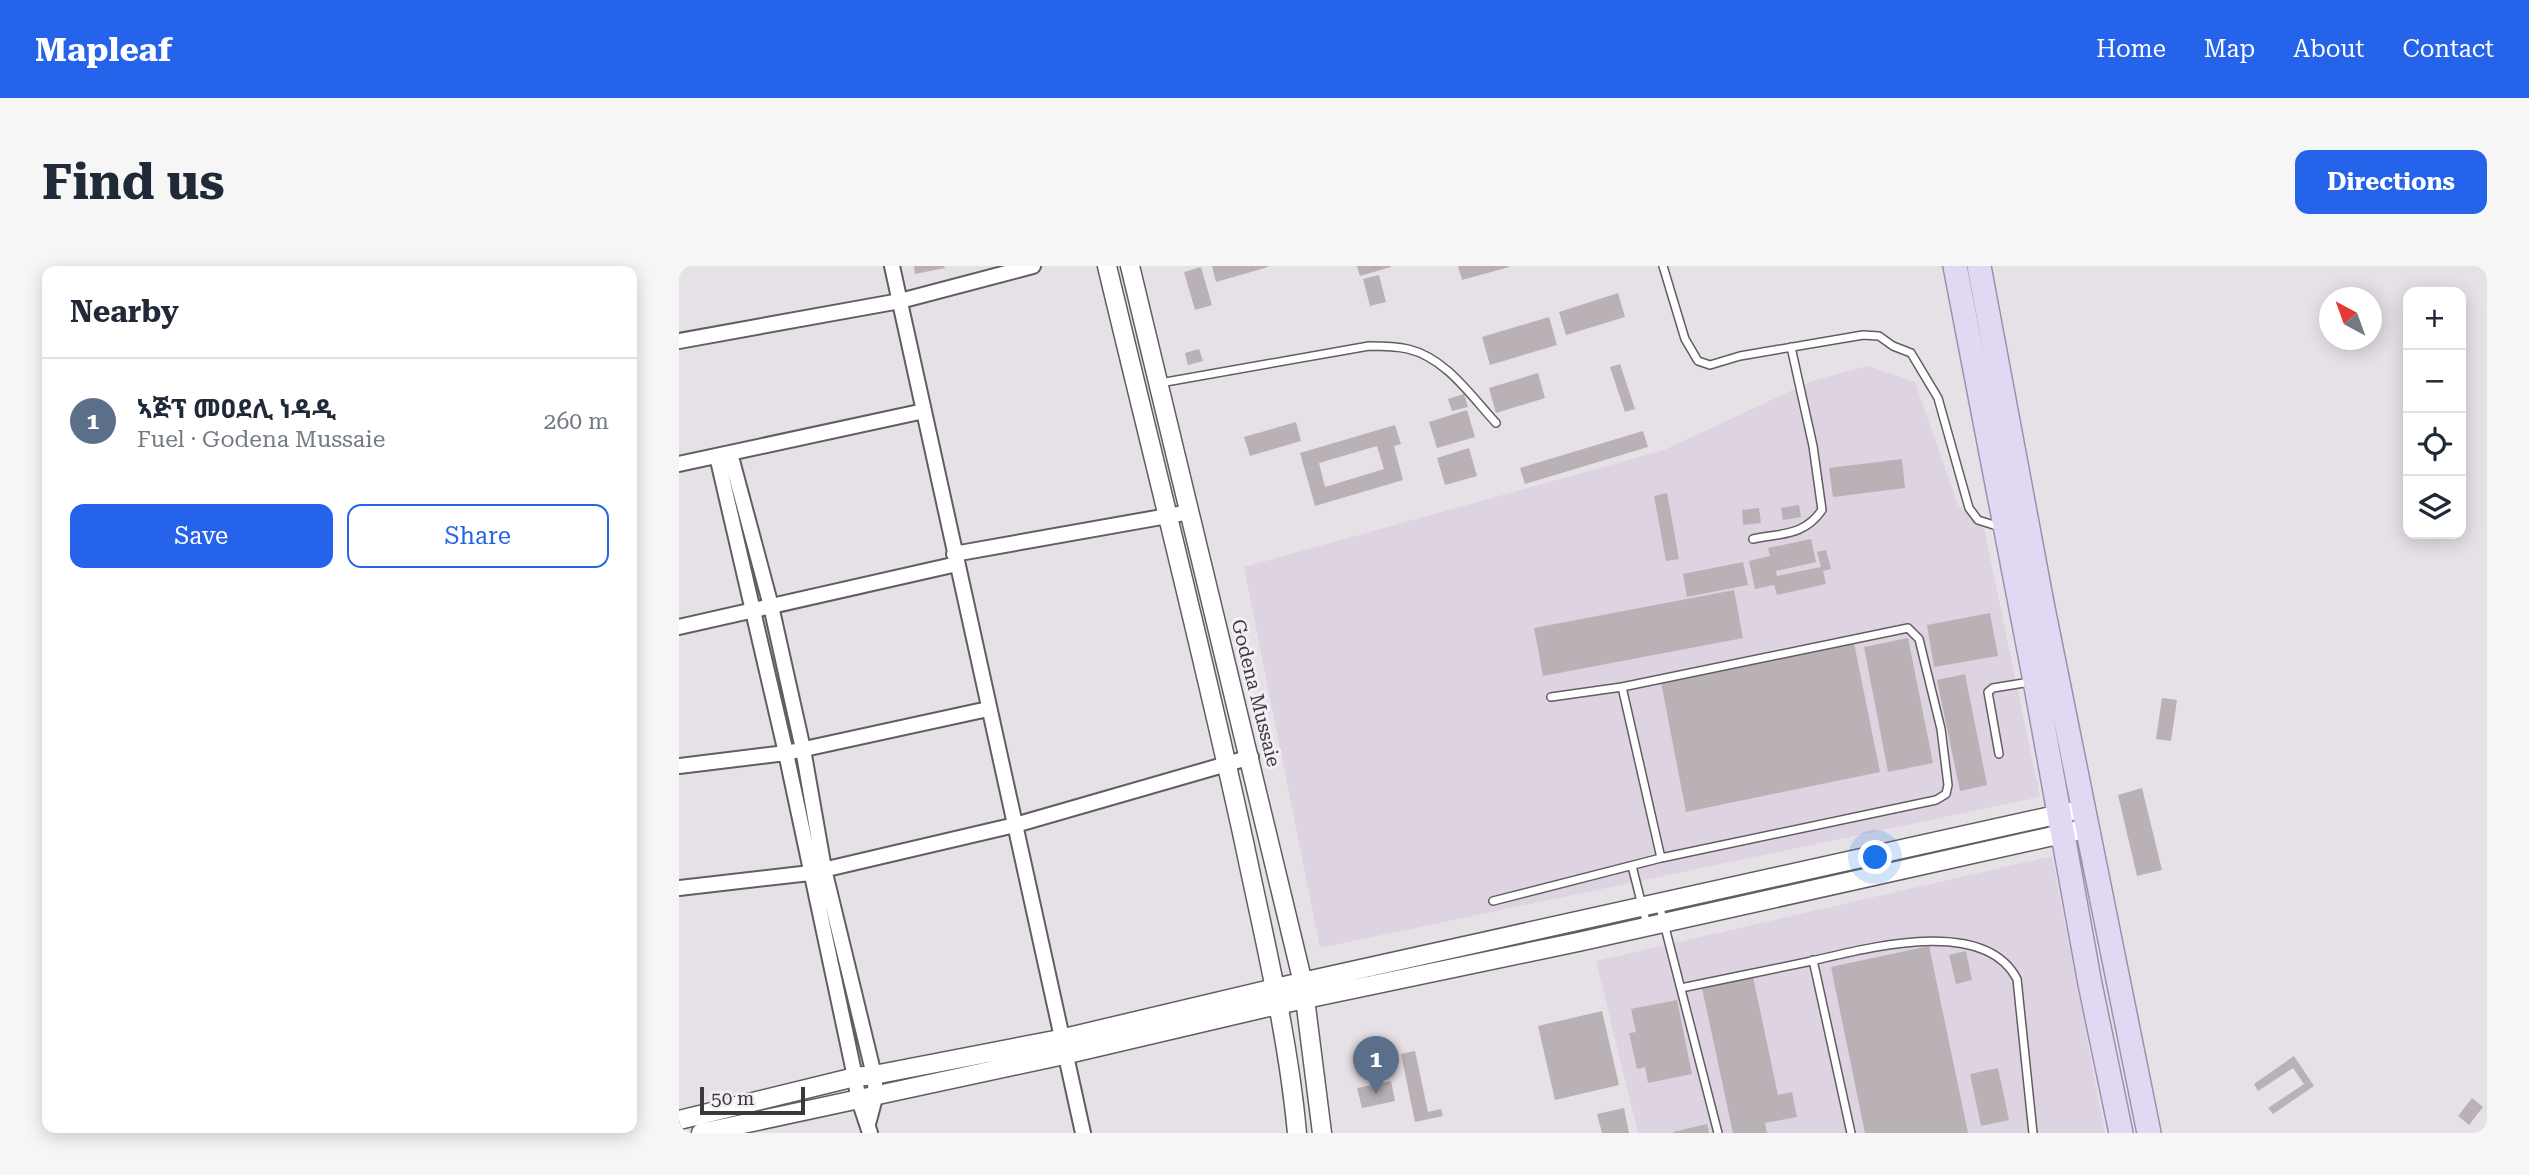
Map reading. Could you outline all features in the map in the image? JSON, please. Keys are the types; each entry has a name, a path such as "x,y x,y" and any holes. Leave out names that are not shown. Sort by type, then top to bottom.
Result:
{"main road":[{"path":"1955,266 2006,528 2032,605 2087,818 2116,980 2149,1133"},
{"path":"1979,266 2032,605 2035,681 2090,984 2121,1133"},
{"path":"2090,984 2116,980"}],"street":[{"path":"893,266 955,559 1083,1133"},
{"path":"679,341 901,301 1033,266"},
{"path":"1107,266 1227,764 1276,996 1297,1133"},
{"name":"Godena Mussaie","path":"1131,266 1251,757 1304,991 1322,1133"},
{"path":"679,464 924,411"},
{"path":"723,454 771,606 803,749 831,969 856,1077 858,1097 869,1128"},
{"path":"723,454 786,753 817,871 847,966 874,1075 876,1094 869,1128"},
{"path":"679,627 955,559 1190,512"},
{"path":"679,766 786,753 988,709"},
{"path":"679,888 817,871 1014,825 1251,757"},
{"path":"701,1133 876,1094 1276,996 1655,923 2087,818"},
{"path":"1304,991 1651,905 2062,824"},
{"path":"831,969 847,966"},
{"path":"679,1120 856,1077 1062,1047"}],"lane":[{"path":"1663,266 1685,339 1698,360 1710,365 1740,356 1863,335 1879,336 1893,346 1911,353 1940,402 1971,513 1978,520 2006,528"},
{"path":"1160,383 1369,346 1399,347 1430,357 1451,374 1496,424"},
{"path":"1753,539 1804,529 1813,523 1822,510 1813,446 1791,347"},
{"path":"1493,901 1661,858 1936,800 1946,794 1948,785 1941,729 1919,639 1907,628 1622,687 1551,697"},
{"path":"1999,754 1988,692 1993,688 2035,681"},
{"path":"1622,687 1661,858"},
{"path":"1632,866 1651,905 1655,923 1681,988 1718,1133"},
{"path":"1651,905 1655,923"},
{"path":"1681,988 1894,943 1945,942 1981,949 2012,970 2018,985 2033,1133"},
{"path":"1813,960 1851,1133"}],"shaded area":[{"path":"1868,366 1915,382 1958,505 1984,528 2040,797 1320,948 1244,567 1664,450 1812,381"},
{"path":"2052,856 2105,1133 1638,1133 1596,961"}],"building":[{"path":"914,266 944,266 945,268 915,274"},
{"path":"1212,266 1268,266 1268,267 1216,282"},
{"path":"1357,266 1391,266 1391,267 1360,276"},
{"path":"1458,266 1509,266 1509,267 1462,280"},
{"path":"1201,267 1212,305 1195,310 1184,272"},
{"path":"1379,275 1386,302 1370,306 1363,279"},
{"path":"1618,293 1625,317 1566,335 1559,312"},
{"path":"1549,317 1557,345 1490,365 1482,337"},
{"path":"1199,349 1203,361 1188,365 1185,353"},
{"path":"1620,364 1635,409 1625,412 1610,367"},
{"path":"1538,373 1545,398 1496,413 1489,388"},
{"path":"1464,394 1468,407 1452,411 1448,399"},
{"path":"1467,410 1475,437 1437,448 1429,422"},
{"path":"1296,422 1301,441 1250,456 1244,437"},
{"path":"1395,425 1401,444 1394,446 1403,480 1315,506 1300,453","holes":["1377,446 1384,469 1325,487 1319,463"]},
{"path":"1643,431 1648,447 1525,484 1520,468"},
{"path":"1469,448 1477,476 1445,485 1437,458"},
{"path":"1902,459 1905,488 1833,497 1829,468"},
{"path":"1667,493 1679,559 1666,561 1654,496"},
{"path":"1799,505 1801,517 1783,520 1781,508"},
{"path":"1759,508 1761,523 1743,525 1742,510"},
{"path":"1811,539 1816,562 1776,571 1777,576 1821,567 1817,552 1826,550 1831,569 1823,571 1826,584 1777,595 1774,585 1755,589 1749,561 1770,556 1768,548"},
{"path":"1743,562 1748,585 1687,597 1683,574"},
{"path":"1734,590 1743,638 1543,676 1534,628"},
{"path":"1990,613 1998,656 1934,667 1927,625"},
{"path":"1908,638 1933,763 1888,772 1864,647"},
{"path":"1854,643 1880,772 1686,812 1661,682"},
{"path":"1965,674 1987,785 1960,791 1937,680"},
{"path":"2162,698 2177,700 2171,741 2156,739"},
{"path":"2142,788 2162,870 2137,876 2118,795"},
{"path":"1929,946 1968,1133 1865,1133 1831,967"},
{"path":"1966,951 1972,980 1956,984 1949,955"},
{"path":"1753,977 1778,1095 1792,1092 1797,1117 1765,1123 1767,1133 1733,1133 1702,988"},
{"path":"1677,1000 1692,1074 1648,1083 1645,1067 1637,1069 1629,1033 1636,1032 1631,1009"},
{"path":"1602,1011 1619,1085 1555,1100 1538,1026"},
{"path":"1415,1051 1428,1112 1441,1109 1443,1116 1415,1122 1401,1054"},
{"path":"2294,1056 2314,1086 2273,1114 2268,1108 2304,1084 2293,1068 2258,1091 2254,1084"},
{"path":"1998,1068 2009,1120 1981,1126 1970,1074"},
{"path":"1391,1081 1395,1101 1362,1108 1357,1088"},
{"path":"2472,1098 2483,1107 2469,1125 2458,1116"},
{"path":"1624,1108 1629,1133 1602,1133 1597,1114"},
{"path":"1707,1124 1709,1133 1673,1133 1673,1132"}],"place":[{"name":"ኣጅፕ መዐደሊ ነዳዲ","path":"1376,1094"}]}
